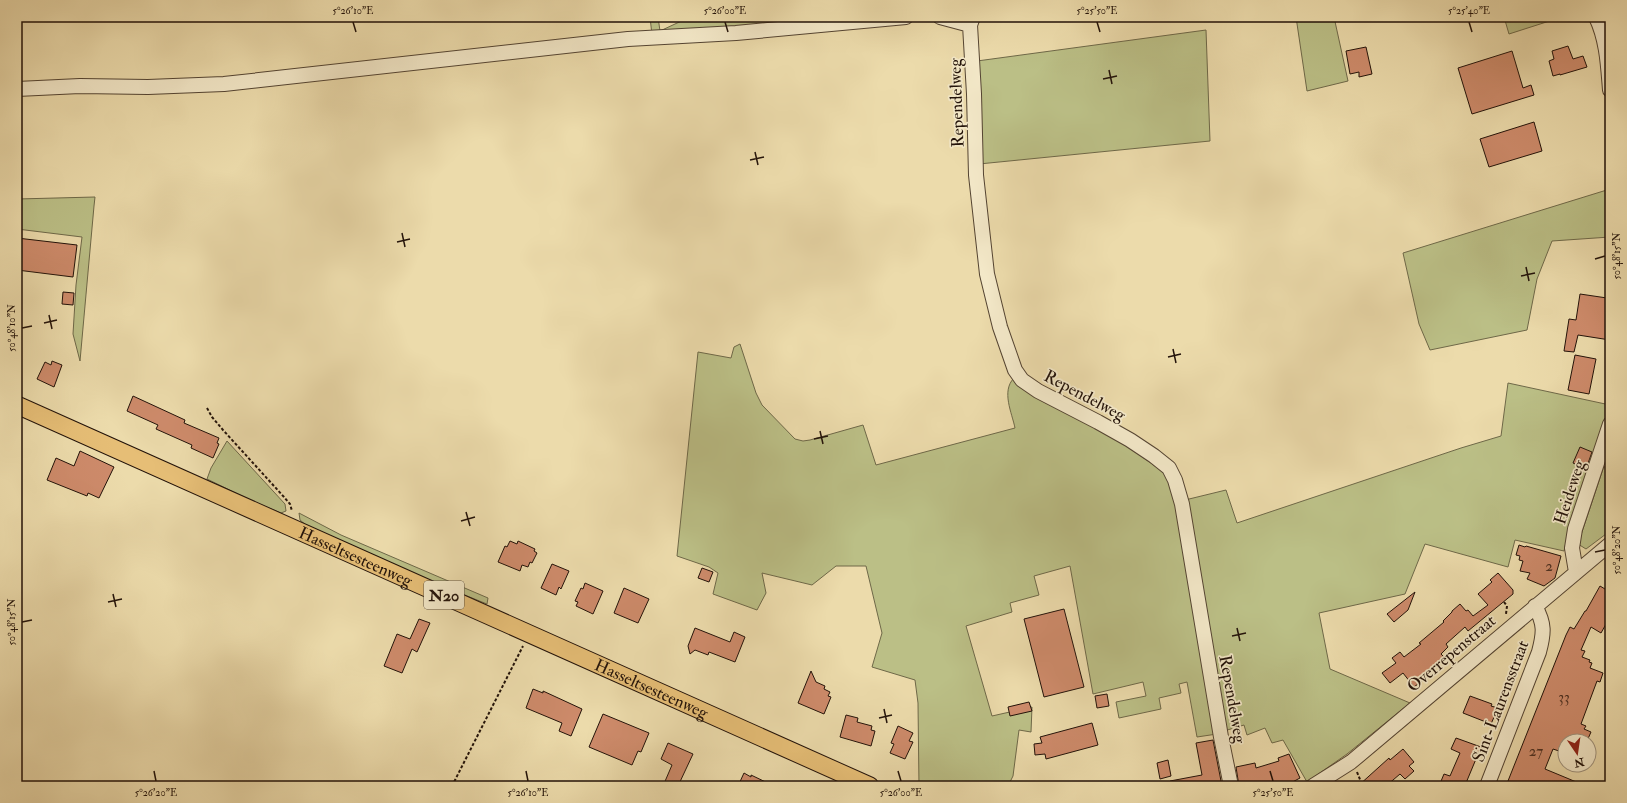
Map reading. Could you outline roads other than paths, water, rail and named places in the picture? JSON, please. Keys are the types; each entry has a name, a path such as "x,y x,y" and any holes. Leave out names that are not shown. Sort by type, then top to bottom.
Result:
{"main road":[{"name":"Hasseltsesteenweg","path":"17,405 870,786"}],"street":[{"path":"17,89 80,86 224,84 628,39 736,33 906,17"},
{"path":"940,17 972,21"},
{"path":"1596,17 1607,52 1610,90"},
{"name":"Rependelweg","path":"972,21 976,175 987,274 1000,327 1015,370 1022,380 1038,391 1130,440 1169,468 1176,480 1182,504 1221,737 1231,786"},
{"name":"Heideweg","path":"1576,572 1572,548 1575,529 1610,424"},
{"name":"Overrepenstraat","path":"1314,786 1351,762 1610,544"},
{"name":"Sint-Laurensstraat","path":"1487,786 1534,667 1542,640 1543,622 1535,606"}]}
